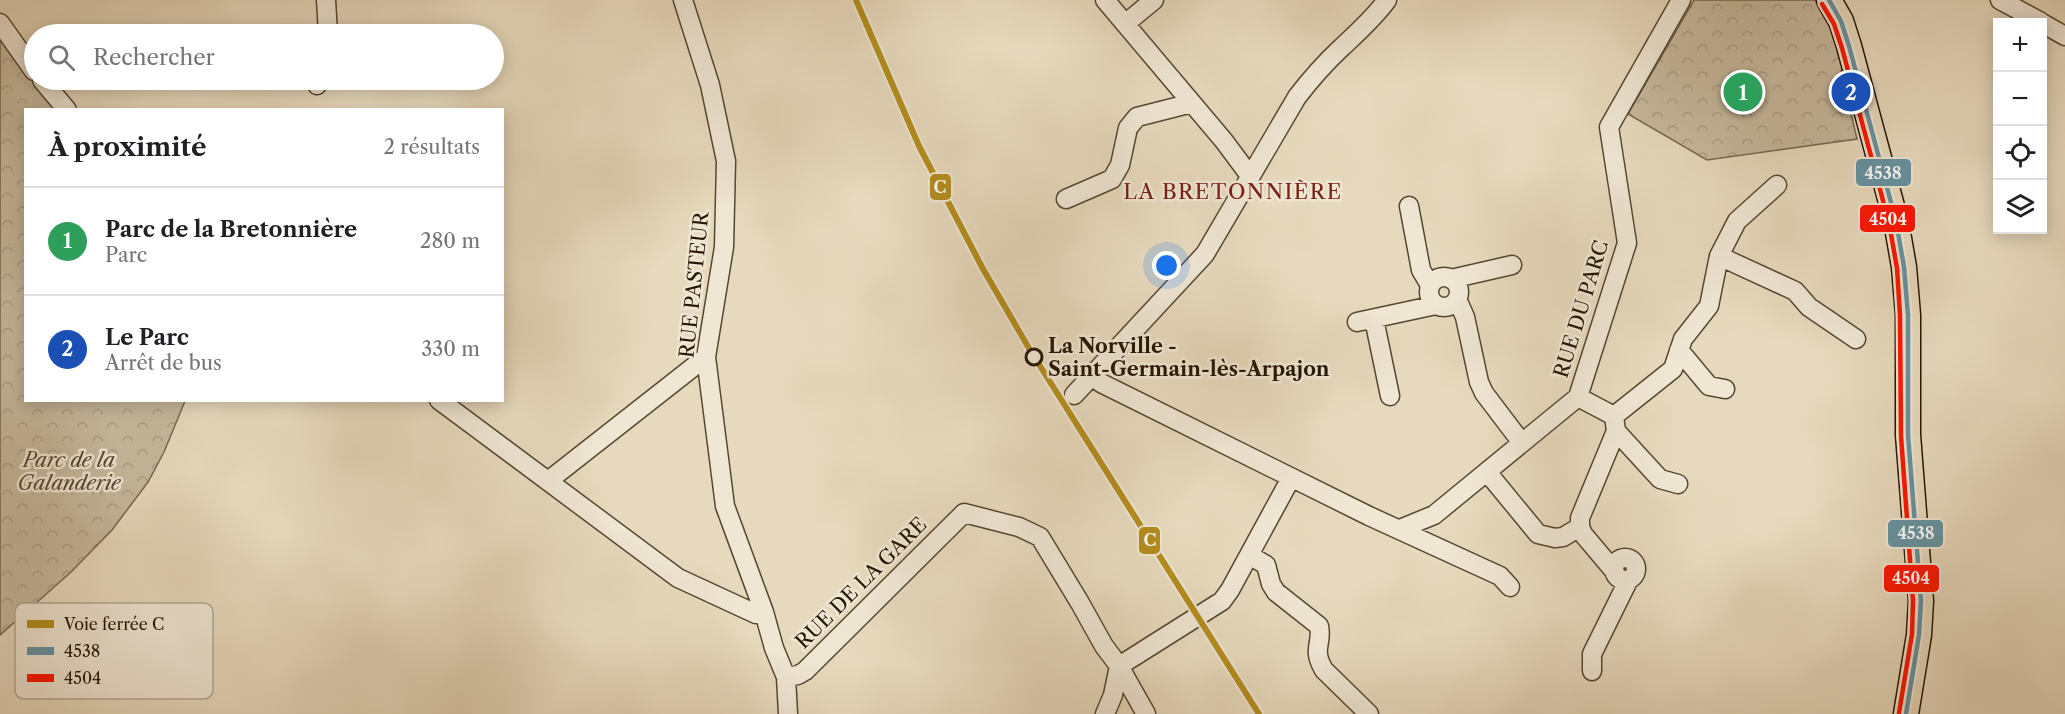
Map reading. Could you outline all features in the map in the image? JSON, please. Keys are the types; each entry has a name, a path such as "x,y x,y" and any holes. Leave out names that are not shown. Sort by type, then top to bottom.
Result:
{"main road":[{"path":"1829,0 1841,21 1849,46 1896,221 1904,267 1908,315 1908,435 1921,601 1919,635 1906,714"}],"street":[{"path":"326,0 327,24"},
{"name":"RUE PASTEUR","path":"683,0 710,85 726,161 724,247 706,357 725,506 786,677 788,714"},
{"path":"1106,0 1250,176"},
{"path":"1125,24 1154,0"},
{"path":"1074,395 1205,254 1297,97 1310,80 1374,18 1388,0"},
{"name":"RUE DU PARC","path":"1400,529 1434,515 1578,397 1627,243 1609,127 1681,0"},
{"path":"2009,2 2034,18"},
{"path":"0,23 24,57"},
{"path":"2047,26 2065,36"},
{"path":"50,90 65,108"},
{"path":"1066,199 1112,179 1120,165 1128,128 1137,117 1192,103"},
{"path":"1592,671 1592,654 1622,576 1583,534 1580,518 1615,423 1673,369 1683,339 1709,306 1719,256 1737,221 1777,185"},
{"path":"1409,206 1421,270 1430,285"},
{"path":"1719,256 1795,291 1809,307 1856,339"},
{"path":"1436,305 1429,297 1430,285 1435,279 1441,277 1451,279 1512,265"},
{"path":"1451,279 1458,288 1457,298 1465,317 1479,382 1484,393 1522,443"},
{"path":"1390,396 1365,320 1436,305 1448,307 1457,298"},
{"path":"1679,350 1709,386 1725,389"},
{"path":"548,481 706,357"},
{"path":"1092,376 1101,383 1291,478 1500,576 1510,586"},
{"path":"1578,397 1615,423 1660,479 1678,484"},
{"path":"442,402 678,578 756,614 764,612"},
{"path":"1487,472 1538,534 1555,538 1563,537 1580,527"},
{"path":"1105,714 1113,695 1119,666 1222,601 1291,478"},
{"name":"RUE DE LA GARE","path":"786,677 805,671 964,513 1019,527 1040,537 1104,646 1119,666"},
{"path":"1249,555 1266,565 1271,584 1276,592 1319,626 1317,652 1320,663 1324,670 1369,714"},
{"path":"1119,666 1146,714"}],"green space":[{"path":"1694,0 1815,0 1832,27 1857,139 1707,160 1628,114"},
{"name":"Parc de la Galanderie","path":"0,25 24,56 24,90 51,90 65,108 24,108 24,402 185,402 164,452 148,482 112,530 71,572 36,603 15,603 15,622 0,635"}],"rail line":[{"name":"C","path":"856,0 919,146 983,269 1030,350 1259,714"}],"transit line":[{"name":"4538","path":"1829,0 1841,21 1849,46 1896,221 1904,267 1908,315 1908,435 1921,601 1919,635 1906,714"},
{"name":"4504","path":"1822,4 1834,24 1842,48 1889,223 1897,268 1900,315 1901,436 1913,601 1912,634 1899,713"}],"place":[{"name":"Parc de la Bretonnière","path":"1743,92"},
{"name":"Le Parc","path":"1851,92"},
{"name":"La Norville - Saint-Germain-lès-Arpajon","path":"1034,357"}],"district":[{"name":"LA BRETONNIÈRE","path":"1233,192"}]}
